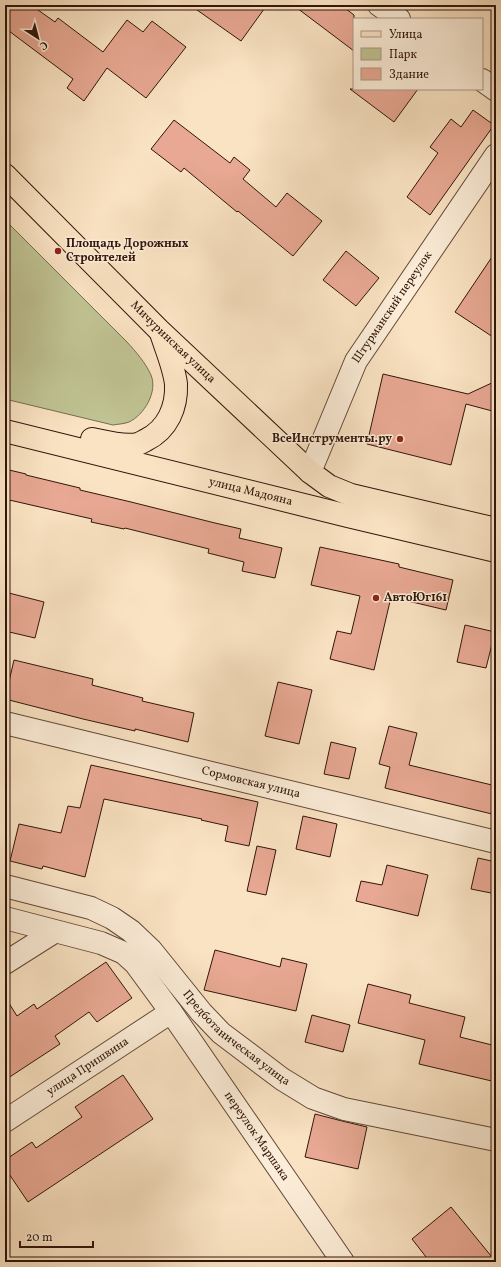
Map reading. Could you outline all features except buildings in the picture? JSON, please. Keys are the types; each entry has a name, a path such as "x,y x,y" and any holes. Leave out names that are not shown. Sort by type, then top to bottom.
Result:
{"main road":[{"name":"Мичуринская улица","path":"5,175 160,330 310,472 329,486 351,495 496,529"},
{"path":"9,432 28,425 117,444 138,444 152,437 163,427 171,414 175,401 176,383 160,330"},
{"name":"улица Мадояна","path":"9,432 496,551"}],"street":[{"path":"379,5 398,18"},
{"path":"483,81 496,90"},
{"name":"Штурманский переулок","path":"310,472 356,361 496,155"},
{"name":"Сормовская улица","path":"5,722 496,842"},
{"name":"Предботаническая улица","path":"5,886 91,908 112,918 131,931 151,950 201,1012 221,1033 282,1079 313,1098 344,1109 496,1140"},
{"name":"Предботаническая улица","path":"5,918 101,943 124,953 135,963 171,1012"},
{"path":"5,964 54,932"},
{"name":"улица Пришвина","path":"5,1121 171,1012"},
{"name":"переулок Маршака","path":"171,1012 343,1262"}],"green space":[{"name":"Площадь Дорожных Строителей","path":"5,220 127,342 146,366 151,375 153,389 144,409 135,419 127,423 113,425 5,399"}],"place":[{"name":"Площадь Дорожных Строителей","path":"58,251"},
{"name":"ВсеИнструменты.ру","path":"400,439"},
{"name":"АвтоЮг161","path":"376,598"}]}
